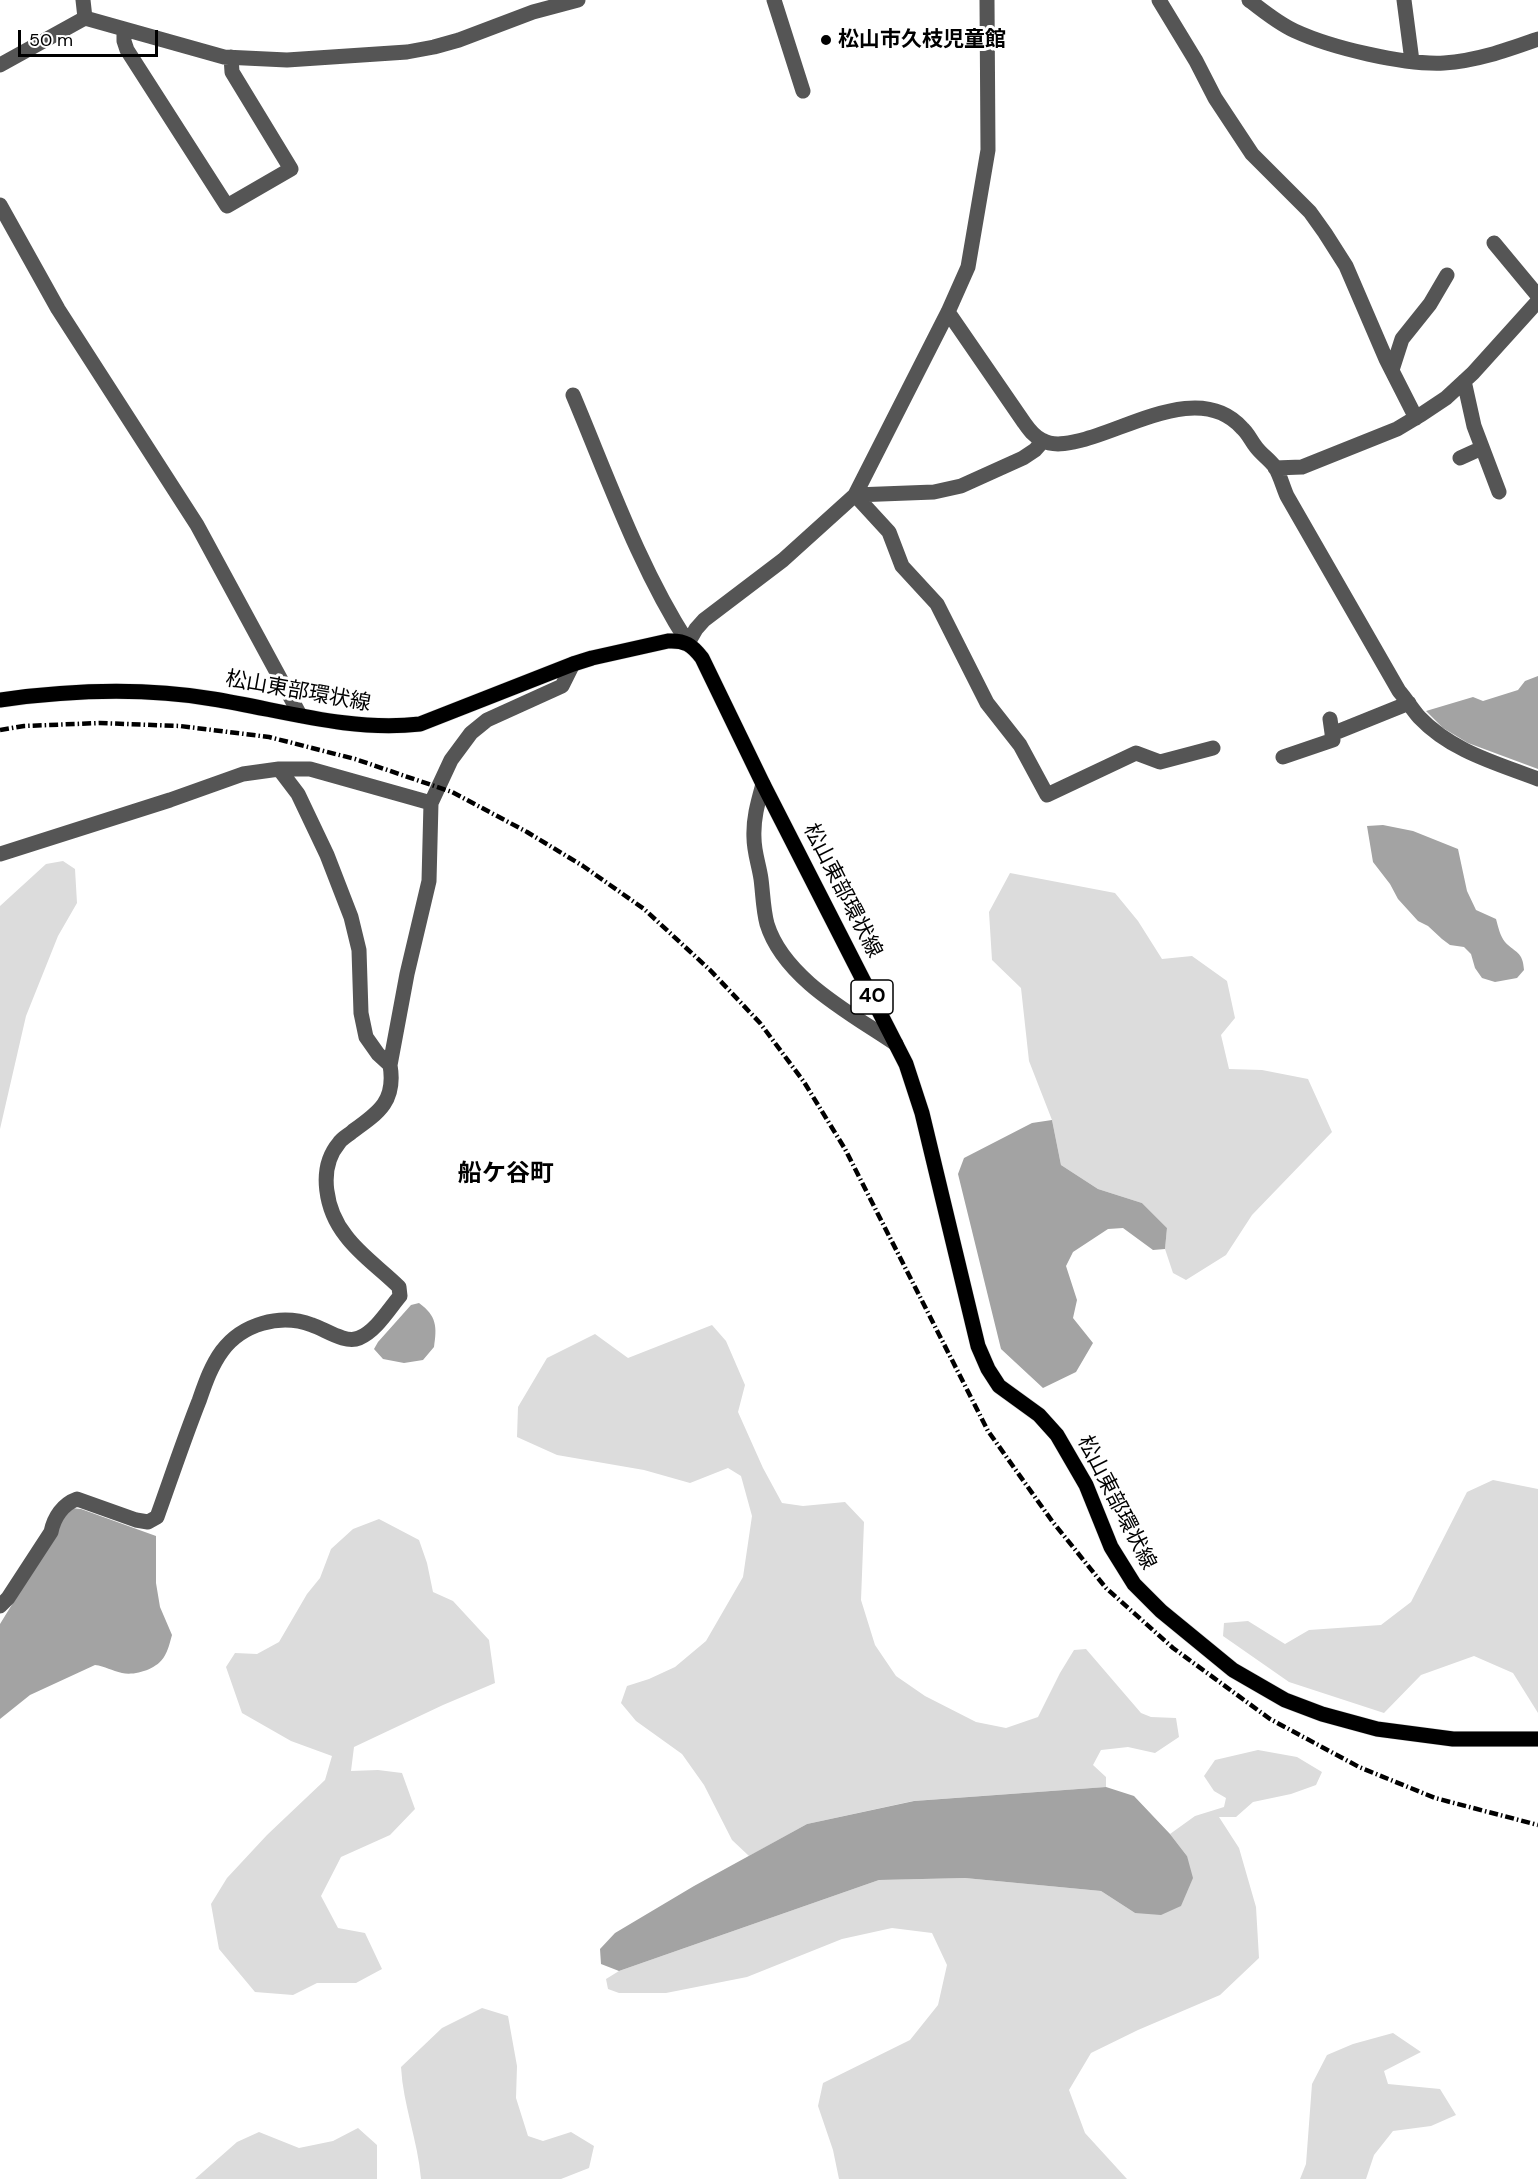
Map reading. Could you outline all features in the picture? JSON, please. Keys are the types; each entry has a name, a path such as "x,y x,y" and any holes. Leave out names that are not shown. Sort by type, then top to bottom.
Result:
{"main road":[{"name":"松山東部環状線","path":"0,700 87,691 146,691 300,714 338,724 367,727 420,724 592,658 668,641 680,640 688,643 702,658 763,784 906,1064 922,1113 978,1346 988,1369 999,1386 1039,1415 1057,1435 1086,1485 1111,1547 1134,1584 1161,1611 1233,1670 1285,1700 1322,1714 1366,1726 1420,1736 1452,1739 1538,1739"}],"street":[{"path":"83,0 85,18"},
{"path":"521,0 527,15"},
{"path":"0,65 85,18 197,51 231,57 287,60 407,52 459,40 527,15 578,0"},
{"path":"774,0 803,91"},
{"path":"573,395 635,542 664,602 688,643 704,620 783,560 855,495 948,312 968,267 988,150 988,0"},
{"path":"1159,0 1196,61 1215,98 1246,146 1310,212 1346,266 1416,418"},
{"path":"1249,0 1294,31 1352,50 1412,61 1443,63 1485,57 1538,39"},
{"path":"1404,0 1412,61"},
{"path":"124,29 127,51 227,206 291,169 232,72 231,57"},
{"path":"0,205 58,309 197,525 300,714"},
{"path":"1275,468 1302,467 1397,429 1446,398 1464,381 1537,304 1494,243"},
{"path":"1392,370 1402,339 1430,304 1446,275"},
{"path":"948,312 1031,432 1043,441 1059,444 1074,442 1181,407 1202,408 1224,415 1242,426 1257,449 1275,468 1287,496 1399,691 1418,716 1442,738 1467,752 1538,779"},
{"path":"1464,381 1474,426 1499,492"},
{"path":"855,495 934,492 961,486 1023,458 1043,441"},
{"path":"1460,458 1482,448"},
{"path":"855,495 889,532 902,566 937,604 987,704 1020,746 1047,795 1136,753 1160,762 1213,747"},
{"path":"0,1606 8,1598 51,1532 53,1523 69,1502 77,1498 136,1520 148,1522 157,1517 182,1443 211,1369 222,1351 238,1334 262,1323 279,1319 309,1323 346,1339 357,1339 368,1333 400,1296 399,1287 345,1236 334,1214 327,1191 326,1167 339,1142 375,1115 387,1099 393,1082 390,1065 407,974 429,881 431,803 452,760 471,734 487,720 562,686 573,664"},
{"path":"1283,757 1333,740 1331,726 1409,703"},
{"path":"0,854 170,800 243,774 279,769 310,770 431,803"},
{"path":"279,769 298,794 327,855 351,917 359,950 361,1013 366,1037 378,1054 390,1065"},
{"path":"763,784 756,806 754,840 767,925 775,942 788,962 807,981 896,1044"}],"shaded area":[{"path":"1538,676 1538,769 1468,743 1443,728 1426,711 1473,697 1483,701 1518,690 1525,681"},
{"path":"1383,825 1413,831 1458,849 1467,891 1476,910 1496,919 1503,940 1522,959 1524,970 1517,978 1495,982 1482,978 1475,968 1471,954 1464,947 1450,945 1428,926 1418,921 1398,899 1373,862 1367,826"},
{"path":"63,861 75,869 77,903 58,936 26,1016 0,1129 0,906 46,864"},
{"path":"1010,873 1115,893 1138,921 1162,959 1192,956 1227,981 1235,1018 1221,1035 1229,1069 1262,1070 1308,1079 1332,1132 1252,1215 1226,1255 1186,1280 1173,1273 1165,1249 1167,1228 1142,1203 1098,1189 1061,1165 1052,1120 1029,1061 1021,988 992,960 989,912"},
{"path":"1052,1120 1061,1165 1098,1189 1142,1203 1167,1228 1165,1249 1153,1250 1123,1228 1108,1229 1073,1252 1066,1266 1077,1300 1073,1318 1093,1343 1076,1372 1043,1388 1001,1349 958,1174 964,1158 1032,1123"},
{"path":"419,1303 434,1322 434,1347 423,1360 404,1363 383,1359 374,1349 378,1342 411,1305"},
{"path":"712,1325 726,1341 745,1385 738,1412 763,1468 782,1503 803,1506 845,1502 864,1522 861,1600 875,1645 896,1676 925,1696 976,1722 1006,1728 1038,1717 1074,1650 1086,1649 1141,1713 1151,1717 1176,1718 1179,1737 1155,1753 1128,1747 1101,1750 1093,1765 1106,1777 1106,1787 913,1801 807,1824 749,1856 732,1840 704,1785 682,1754 636,1721 621,1703 627,1686 675,1667 706,1641 743,1577 752,1516 741,1476 728,1468 690,1483 644,1470 557,1455 517,1437 518,1407 547,1358 595,1334 628,1358"},
{"path":"1493,1480 1538,1489 1538,1713 1513,1673 1474,1656 1421,1675 1384,1713 1289,1682 1223,1636 1224,1623 1248,1621 1285,1644 1309,1630 1381,1625 1411,1602 1467,1492"},
{"path":"72,1508 81,1509 156,1536 156,1583 160,1607 172,1635 169,1646 161,1661 151,1668 127,1674 95,1665 30,1695 0,1719 0,1624 58,1524"},
{"path":"379,1519 419,1540 433,1592 453,1601 489,1640 495,1683 354,1747 351,1771 378,1770 402,1773 415,1809 390,1835 341,1857 321,1896 338,1928 365,1933 382,1969 356,1983 317,1983 293,1995 255,1992 219,1949 211,1904 227,1878 267,1835 325,1780 332,1756 291,1741 242,1713 226,1667 235,1653 257,1654 279,1642 307,1594 320,1578 331,1549 353,1529"},
{"path":"1258,1750 1297,1757 1322,1772 1316,1785 1291,1794 1253,1802 1236,1817 1219,1817 1239,1848 1256,1907 1259,1958 1220,1995 1091,2053 1069,2090 1085,2133 1127,2179 839,2179 833,2150 818,2106 823,2083 910,2040 938,2005 947,1965 932,1933 892,1928 842,1939 747,1977 666,1993 619,1993 608,1989 606,1979 619,1971 879,1880 965,1878 1101,1891 1135,1913 1187,1856 1170,1834 1195,1816 1224,1807 1226,1798 1214,1791 1204,1776 1215,1760"},
{"path":"1106,1787 1134,1796 1170,1834 1187,1856 1193,1878 1181,1906 1161,1915 1135,1913 1101,1891 965,1878 879,1880 619,1971 601,1964 600,1949 615,1933 694,1886 807,1824 914,1801"},
{"path":"482,2008 508,2016 517,2066 516,2098 528,2136 543,2141 571,2132 594,2146 589,2168 561,2179 421,2179 401,2067 442,2028"},
{"path":"1393,2033 1421,2052 1384,2071 1388,2084 1440,2089 1456,2115 1431,2126 1393,2131 1374,2155 1366,2179 1300,2179 1306,2164 1312,2084 1327,2055 1353,2044"},
{"path":"358,2128 377,2145 377,2179 195,2179 237,2142 259,2132 299,2148 333,2141"}],"railway":[{"path":"0,730 24,726 100,723 180,726 269,737 355,759 452,792 527,832 583,866 644,909 710,970 760,1023 804,1082 845,1149 988,1431 1052,1521 1106,1588 1173,1648 1270,1719 1359,1767 1435,1798 1538,1825"}],"place":[{"name":"松山市久枝児童館","path":"826,40"}],"district":[{"name":"船ケ谷町","path":"506,1175"}]}
